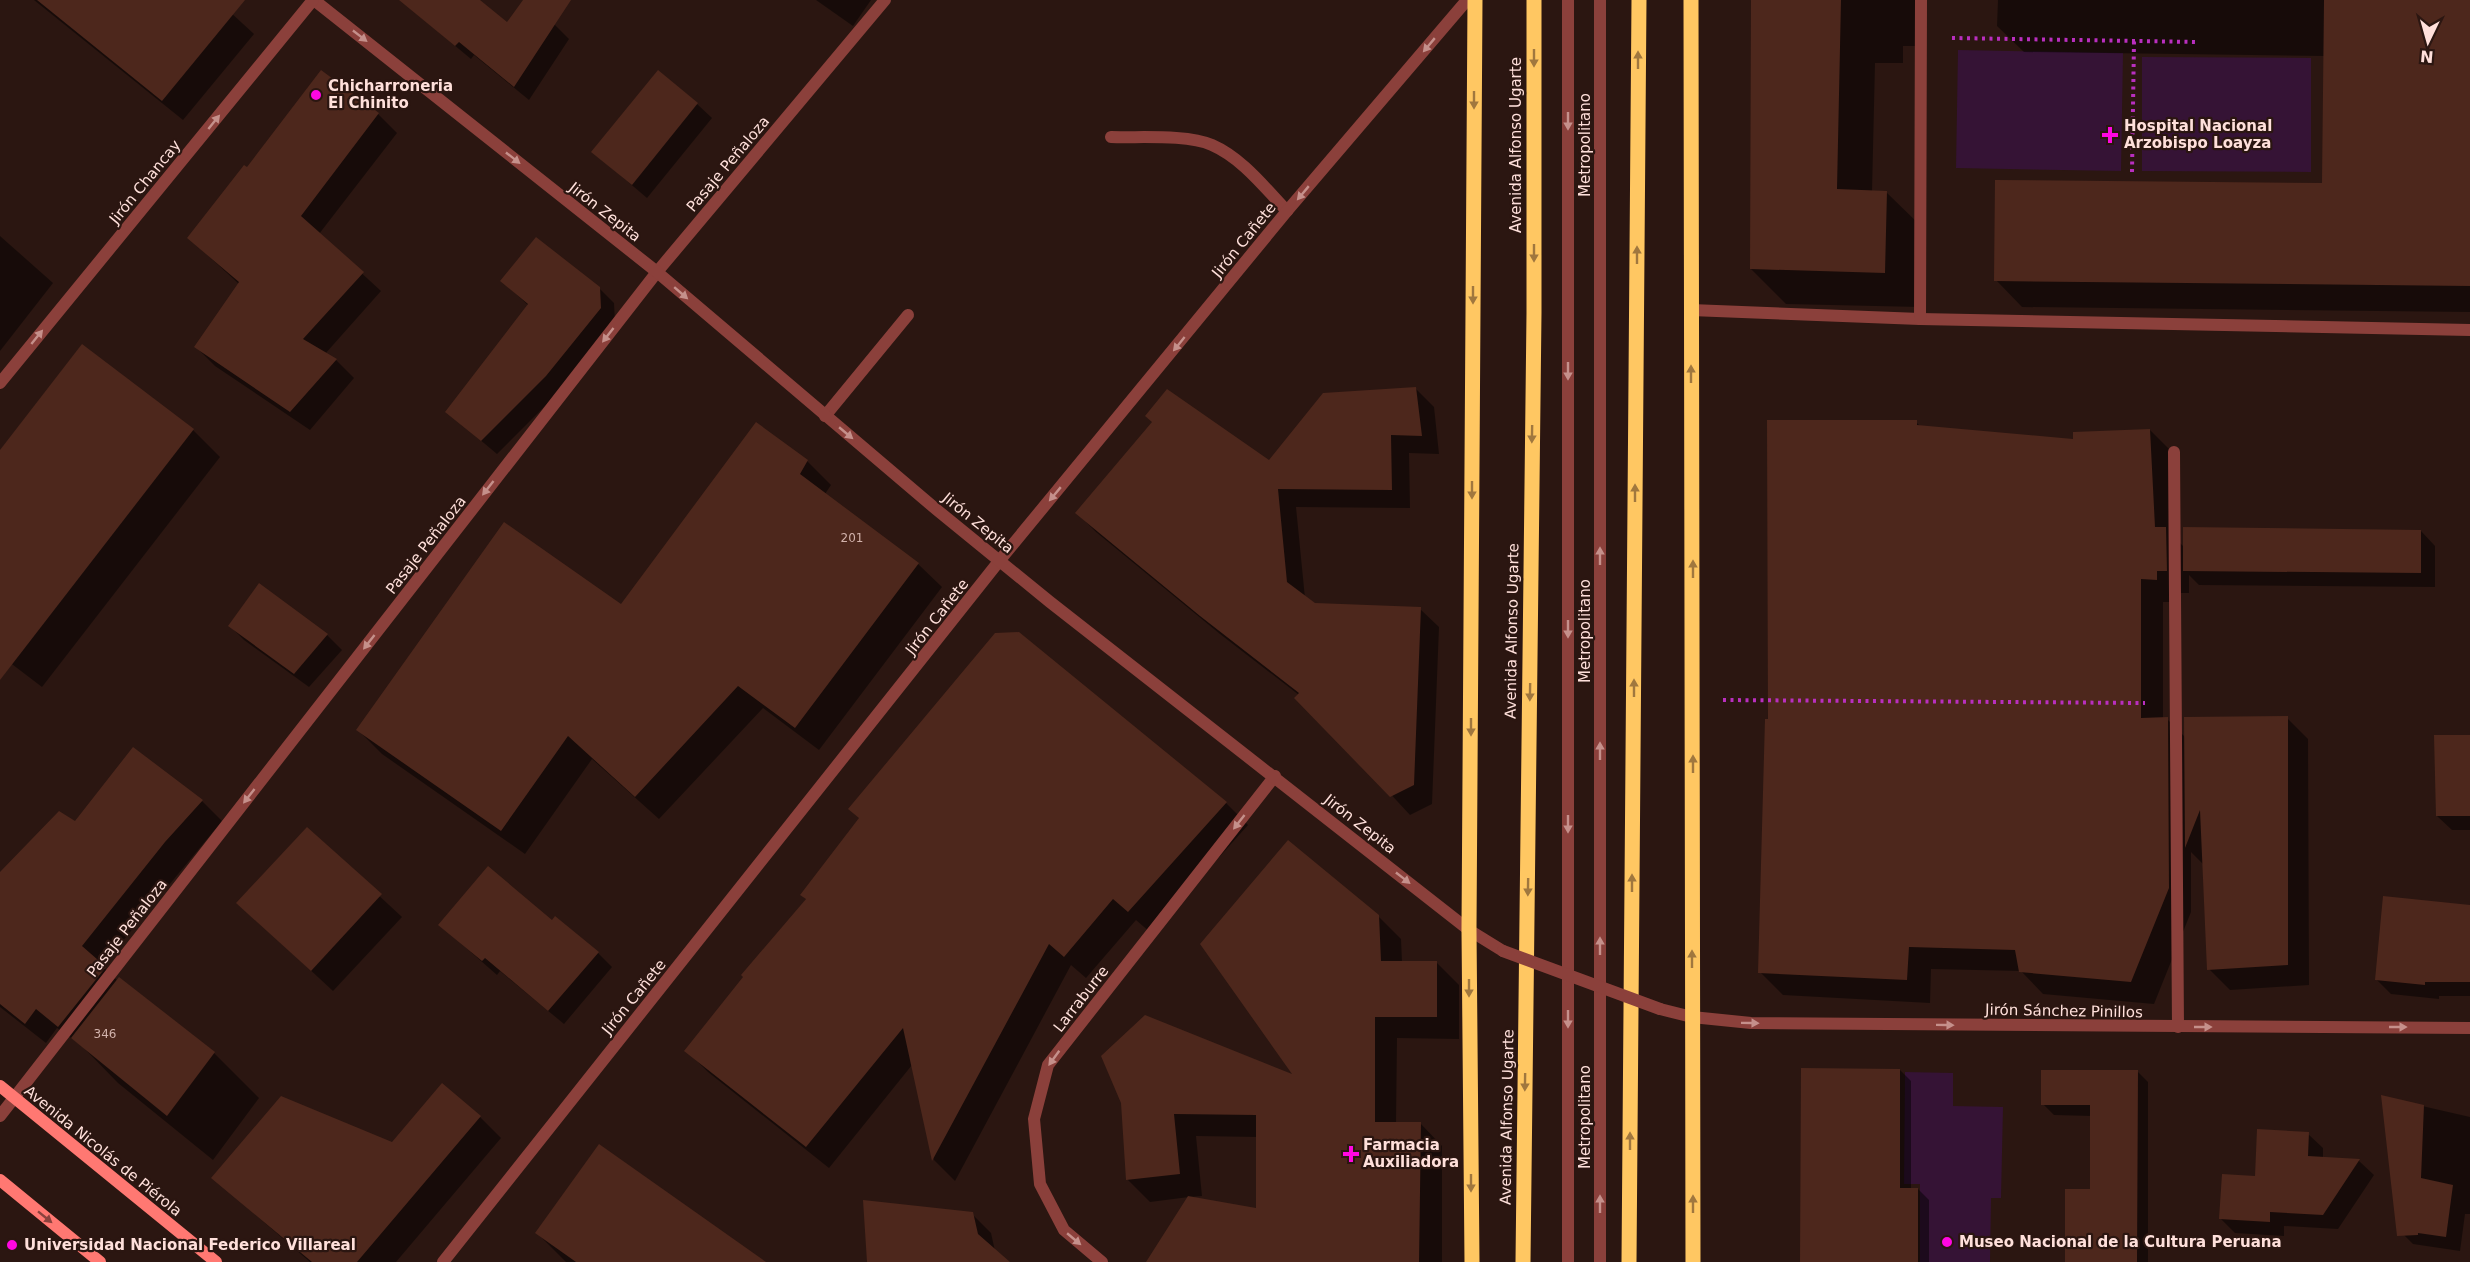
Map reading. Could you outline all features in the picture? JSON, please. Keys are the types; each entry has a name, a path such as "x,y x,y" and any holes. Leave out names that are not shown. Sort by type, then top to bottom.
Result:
{"main road":[{"path":"1472,1262 1469,930 1475,0"},
{"name":"Avenida Alfonso Ugarte","path":"1523,1262 1534,312 1534,0"},
{"path":"1629,1262 1639,0"},
{"path":"1691,0 1694,700 1693,1262"},
{"name":"Avenida Nicolás de Piérola","path":"0,1086 216,1262"},
{"path":"0,1180 100,1262"}],"street":[{"name":"Jirón Zepita","path":"314,0 657,272 825,416 1000,560 1469,930 1503,951 1660,1009"},
{"name":"Jirón Chancay","path":"0,383 314,0"},
{"name":"Pasaje Peñaloza","path":"0,1116 657,272 885,0"},
{"name":"Jirón Cañete","path":"443,1262 1000,560 1287,211 1467,0"},
{"name":"Metropolitano","path":"1568,0 1568,1262"},
{"name":"Metropolitano","path":"1600,0 1600,1262"},
{"path":"1920,319 1921,0"},
{"path":"1111,137 1197,140 1212,145 1239,162 1287,211"},
{"path":"1691,310 1920,319 2470,330"},
{"path":"825,416 908,315"},
{"path":"2174,452 2178,1027"},
{"name":"Larraburre","path":"1102,1262 1064,1230 1040,1184 1034,1119 1048,1065 1275,776"},
{"name":"Jirón Sánchez Pinillos","path":"1660,1009 1692,1017 1751,1023 2470,1028"}],"path":[{"path":"1921,38 2198,42"},
{"path":"2132,172 2133,41"},
{"path":"1694,700 2175,703"}],"shaded area":[{"path":"1958,50 2123,53 2121,171 1956,168"},
{"path":"2142,57 2311,58 2311,172 2142,171"},
{"path":"1905,1072 1953,1073 1953,1106 2003,1107 2001,1198 1991,1198 1990,1262 1920,1262 1920,1184 1904,1184"}],"building":[{"path":"37,0 245,0 162,101"},
{"path":"399,0 480,0 507,22 523,0 571,0 514,87 459,42 455,46"},
{"path":"1751,0 1841,0 1837,189 1887,191 1885,273 1750,269"},
{"path":"2324,0 2470,0 2470,286 1994,281 1995,180 2322,183"},
{"path":"321,70 379,113 301,216 364,272 303,339 337,359 290,412 194,347 239,282 187,238 244,165 247,167"},
{"path":"658,70 698,103 632,185 591,152"},
{"path":"536,237 600,287 601,308 546,376 481,441 445,412 528,304 500,281"},
{"path":"82,344 194,429 0,680 0,450"},
{"path":"1416,387 1422,436 1391,435 1392,490 1278,489 1287,582 1315,603 1421,607 1414,785 1390,797 1294,698 1299,693 1200,616 1075,513 1152,422 1145,416 1167,389 1269,460 1323,393"},
{"path":"1767,420 1917,420 1917,425 2073,439 2073,432 2150,429 2155,527 2166,527 2167,571 2157,571 2157,580 2141,579 2141,718 2168,717 2169,888 2131,982 2019,972 2015,950 1909,947 1907,980 1758,973 1765,719 1768,719"},
{"path":"756,422 808,460 800,474 919,563 795,728 738,686 635,797 568,736 501,831 356,730 504,522 621,604"},
{"path":"2183,527 2421,530 2421,573 2183,571"},
{"path":"259,583 328,634 294,674 228,626"},
{"path":"1019,632 1227,802 1128,912 1113,899 1064,957 1049,944 932,1161 903,1028 806,1147 684,1051 743,977 741,975 806,899 800,895 859,818 848,809 995,633"},
{"path":"2288,716 2288,965 2207,970 2200,810 2185,848 2184,717"},
{"path":"2434,735 2470,735 2470,816 2436,816"},
{"path":"133,747 203,800 165,842 82,946 106,967 58,1027 36,1009 25,1024 0,1004 0,872 59,811 75,821"},
{"path":"307,827 382,894 311,971 236,903"},
{"path":"1288,840 1379,915 1381,961 1437,961 1437,1017 1375,1017 1375,1122 1421,1122 1419,1262 1146,1262 1188,1196 1256,1208 1256,1115 1174,1114 1180,1174 1126,1180 1121,1103 1101,1056 1145,1015 1292,1074 1200,944"},
{"path":"488,866 552,920 555,916 599,952 548,1011 485,958 482,961 438,925"},
{"path":"2383,896 2470,905 2470,982 2425,982 2425,985 2375,980"},
{"path":"119,977 215,1052 167,1116 71,1038"},
{"path":"1801,1068 1900,1069 1900,1188 1918,1188 1918,1262 1800,1262"},
{"path":"2041,1070 2138,1070 2137,1262 2065,1262 2065,1189 2090,1189 2090,1105 2041,1105"},
{"path":"442,1083 481,1116 357,1262 312,1262 211,1178 281,1096 392,1142"},
{"path":"2381,1095 2424,1105 2421,1178 2453,1185 2446,1237 2418,1233 2418,1235 2397,1236"},
{"path":"2257,1129 2309,1132 2308,1156 2360,1159 2323,1215 2270,1212 2270,1222 2219,1219 2222,1174 2255,1176"},
{"path":"599,1144 766,1262 576,1262 535,1233"},
{"path":"863,1200 973,1212 978,1234 1010,1262 867,1262"}],"place":[{"name":"Chicharroneria El Chinito","path":"316,95"},
{"name":"Hospital Nacional Arzobispo Loayza","path":"2110,135"},
{"name":"Farmacia Auxiliadora","path":"1351,1154"},
{"name":"Museo Nacional de la Cultura Peruana","path":"1947,1242"},
{"name":"Universidad Nacional Federico Villareal","path":"12,1245"}]}
